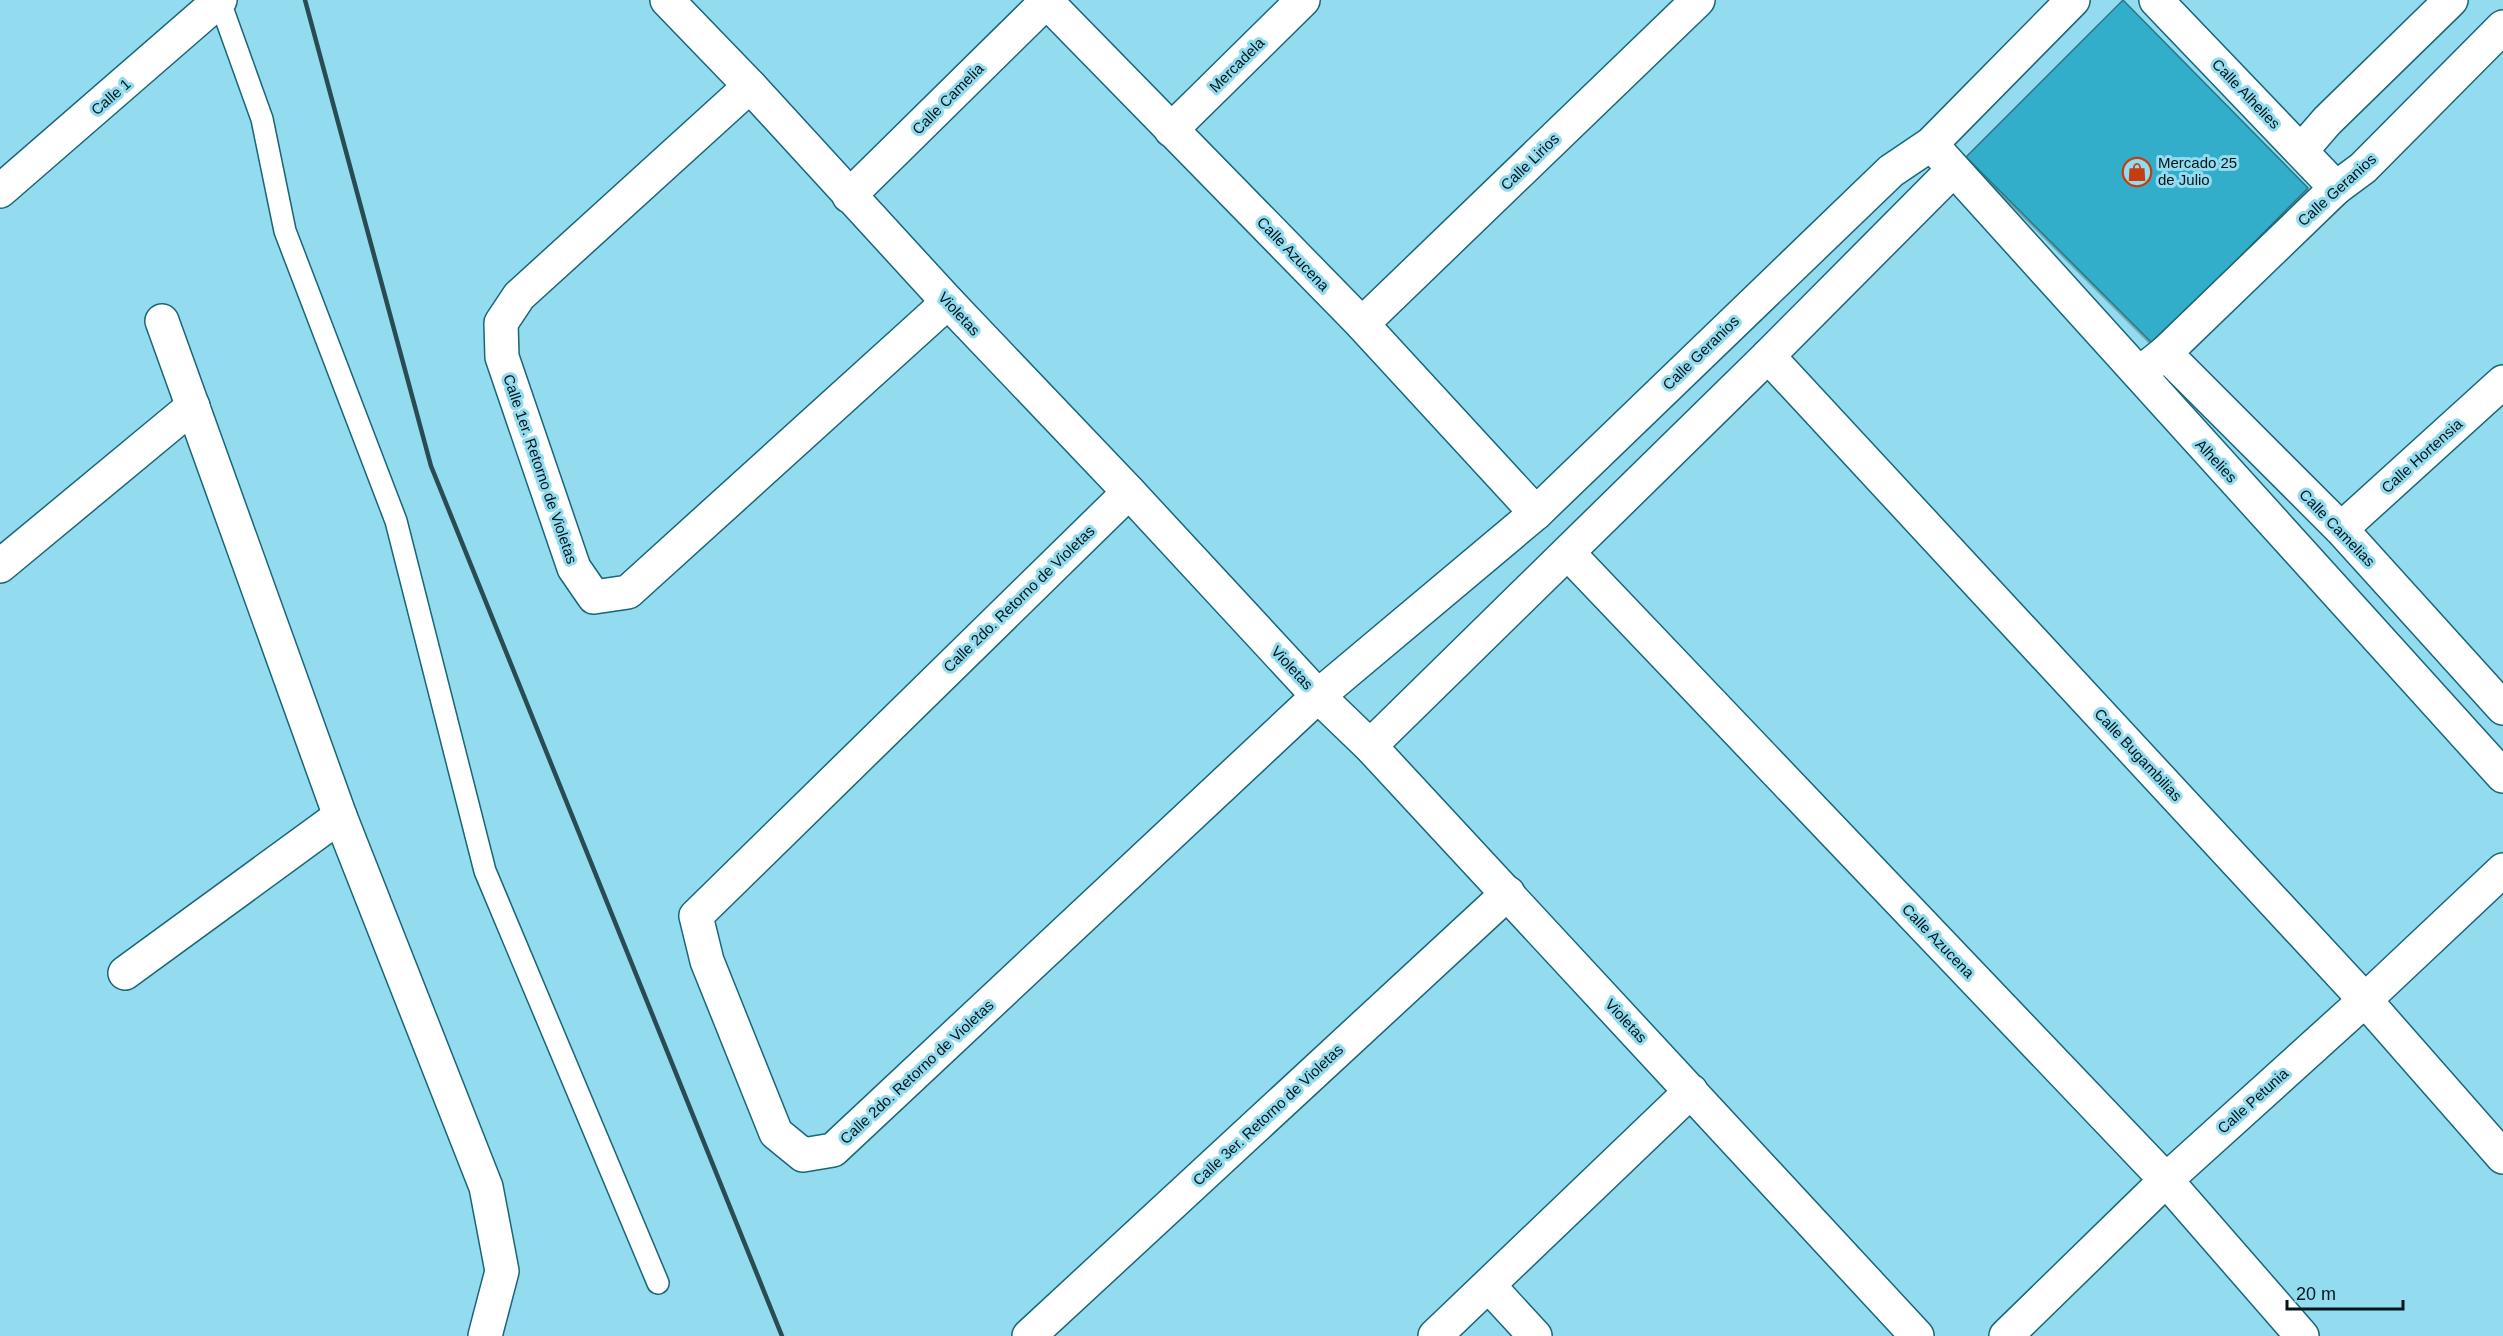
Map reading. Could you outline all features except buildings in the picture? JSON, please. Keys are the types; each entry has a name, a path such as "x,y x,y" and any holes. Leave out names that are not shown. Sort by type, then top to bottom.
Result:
{"street":[{"name":"Violetas","path":"667,0 750,86 849,196 1318,696 1370,746 1508,893 1917,1336"},
{"name":"Mercadela","path":"1171,130 1303,0"},
{"name":"Calle Lirios","path":"1362,324 1698,0"},
{"name":"Calle Geranios","path":"1318,696 1536,513 1891,171 1931,144 2073,0"},
{"name":"Calle Alhelies","path":"2156,0 2336,188"},
{"path":"2301,151 2327,121 2451,0"},
{"name":"Calle 1","path":"0,191 220,1"},
{"name":"Calle Azucena","path":"1045,1 1362,324 1536,513"},
{"name":"Calle Camelia","path":"849,196 1045,1"},
{"name":"Calle Geranios","path":"2152,363 2336,188 2363,168 2503,27"},
{"name":"Calle 1er. Retorno de Violetas","path":"750,86 519,296 501,323 501,357 574,568 594,597 628,592 948,302"},
{"name":"Alhelies","path":"1931,144 1953,171 2152,363 2162,403 2503,776"},
{"path":"1370,746 1768,356 1953,171"},
{"path":"162,321 340,816 486,1187 501,1271 485,1336"},
{"name":"Calle Bugambilias","path":"1768,356 2365,1000 2503,1157"},
{"name":"Calle Camelias","path":"2152,363 2341,530 2503,708"},
{"name":"Calle Hortensia","path":"2341,530 2503,382"},
{"path":"0,566 193,406"},
{"path":"1636,416 1672,450"},
{"name":"Calle 2do. Retorno de Violetas","path":"1129,492 696,916 707,961 776,1133 803,1155 833,1150 1318,696"},
{"name":"Calle Azucena","path":"1568,553 2166,1180 2302,1336"},
{"path":"2402,663 2434,632"},
{"path":"125,973 340,816"},
{"name":"Calle Petunia","path":"2006,1336 2166,1180 2365,1000 2503,870"},
{"name":"Calle 3er. Retorno de Violetas","path":"1029,1336 1508,893"},
{"path":"1435,1336 1692,1091"},
{"path":"1489,1286 1535,1336"}],"lane":[{"path":"220,1 262,119 285,231 396,521 485,871 658,1283"}],"railway":[{"path":"305,0 431,466 782,1336"}],"place":[{"name":"Mercado 25 de Julio","path":"2137,172"}]}
